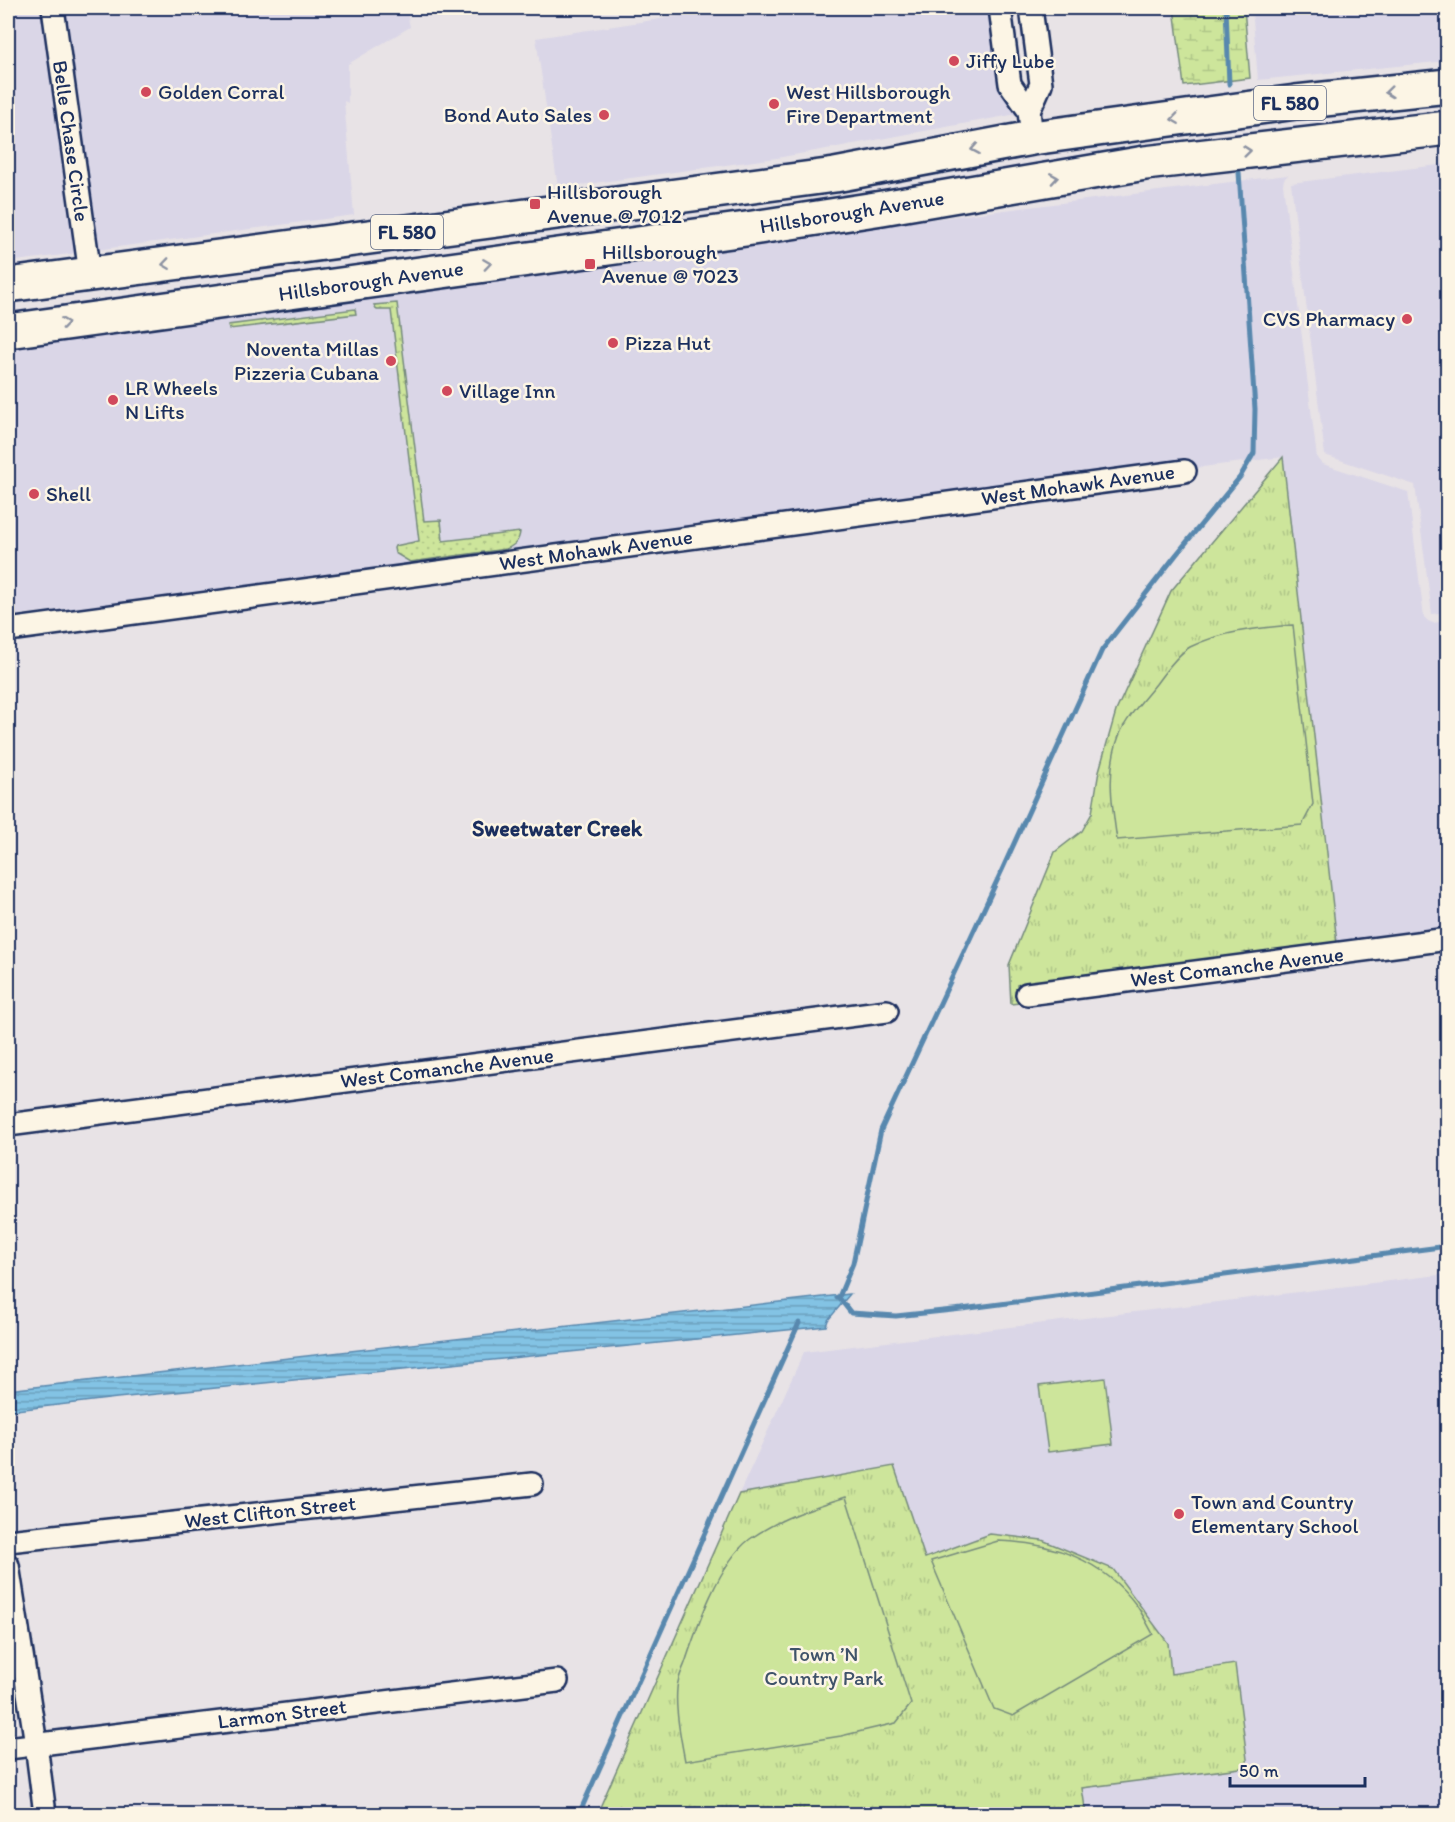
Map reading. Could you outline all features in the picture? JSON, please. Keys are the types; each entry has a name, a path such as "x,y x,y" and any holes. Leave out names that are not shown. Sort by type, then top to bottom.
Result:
{"main road":[{"name":"Hillsborough Avenue","path":"8,285 835,175 910,161 1031,124 1296,102 1448,86"},
{"path":"882,208 944,178 1022,163 1031,124"},
{"name":"Hillsborough Avenue","path":"8,331 746,229 1145,163 1448,128"},
{"path":"746,229 773,202 834,192 910,161"},
{"path":"586,251 640,227 720,216 724,189"},
{"path":"362,282 397,253 577,227 620,203"},
{"path":"100,318 155,287 301,266 330,242"}],"street":[{"name":"Belle Chase Circle","path":"53,8 90,274"},
{"path":"1000,8 1010,84 1031,124"},
{"path":"1031,8 1041,84 1031,124"},
{"name":"West Mohawk Avenue","path":"8,630 1185,471"},
{"name":"West Comanche Avenue","path":"1027,994 1448,939"},
{"name":"West Comanche Avenue","path":"8,1125 887,1011"},
{"name":"West Clifton Street","path":"8,1541 532,1484"},
{"path":"8,1565 45,1815"},
{"name":"Larmon Street","path":"8,1748 557,1681"}],"shaded area":[{"path":"8,8 43,8 78,253 8,262"},
{"path":"62,8 406,8 410,27 348,64 348,103 344,101 354,215 96,250"},
{"path":"705,8 990,8 1018,112 777,158 558,188 536,38 705,12"},
{"path":"1252,8 1447,8 1447,61 1258,80"},
{"path":"1447,164 1448,612 1432,614 1415,485 1325,455 1291,183"},
{"path":"1288,175 1283,184 1317,458 1323,464 1408,492 1424,617 1433,623 1447,621 1447,928 1337,943 1283,457 1194,468 1192,459 320,577 8,616 8,342 747,242"},
{"name":"Town and Country Elementary School","path":"1447,1274 1447,1814 1086,1814 1082,1788 1248,1767 1171,1674 990,1534 925,1558 739,1494 804,1352"}],"green space":[{"path":"1174,8 1244,8 1250,78 1184,86"},
{"path":"397,303 424,521 441,520 443,541 520,532 516,542 506,549 410,562 395,553 395,546 419,541 391,310 377,310 374,305"},
{"path":"355,309 356,314 229,329 228,325"},
{"path":"1283,457 1337,943 1017,985 1019,1003 1011,1004 1009,965 1055,852 1082,831 1092,813 1099,771 1116,711 1171,591"},
{"path":"1293,625 1313,804 1302,825 1117,840 1111,788 1115,749 1126,722 1167,669 1190,647 1215,637 1240,631"},
{"path":"1105,1378 1113,1444 1048,1452 1039,1386"},
{"name":"Town ’N Country Park","path":"894,1466 925,1558 990,1534 1042,1540 1113,1569 1168,1643 1171,1674 1235,1664 1248,1767 1082,1788 1086,1814 597,1814 739,1494"},
{"path":"846,1497 911,1704 896,1723 841,1736 685,1761 678,1715 678,1682 710,1596 728,1563 750,1539 772,1525 809,1509"},
{"path":"998,1541 1038,1545 1057,1550 1092,1565 1123,1590 1137,1606 1153,1634 1013,1716 994,1709 931,1561"}],"water":[{"path":"850,1294 828,1320 826,1326 8,1411 8,1390"}],"waterway":[{"path":"1226,8 1229,84"},
{"path":"837,1298 853,1263 881,1130 1102,650 1240,477 1254,453 1255,409 1239,172"},
{"path":"840,1299 851,1313 896,1316 1448,1246"},
{"path":"579,1814 799,1323"}],"place":[{"name":"Jiffy Lube","path":"954,61"},
{"name":"Golden Corral","path":"146,92"},
{"name":"West Hillsborough Fire Department","path":"774,104"},
{"name":"Bond Auto Sales","path":"604,115"},
{"name":"Hillsborough Avenue @ 7012","path":"535,204"},
{"name":"Hillsborough Avenue @ 7023","path":"590,264"},
{"name":"CVS Pharmacy","path":"1407,319"},
{"name":"Pizza Hut","path":"613,343"},
{"name":"Noventa Millas Pizzeria Cubana","path":"391,361"},
{"name":"Village Inn","path":"447,391"},
{"name":"LR Wheels N Lifts","path":"113,400"},
{"name":"Shell","path":"34,494"},
{"name":"Town and Country Elementary School","path":"1179,1514"}],"district":[{"name":"Sweetwater Creek","path":"557,828"}]}
